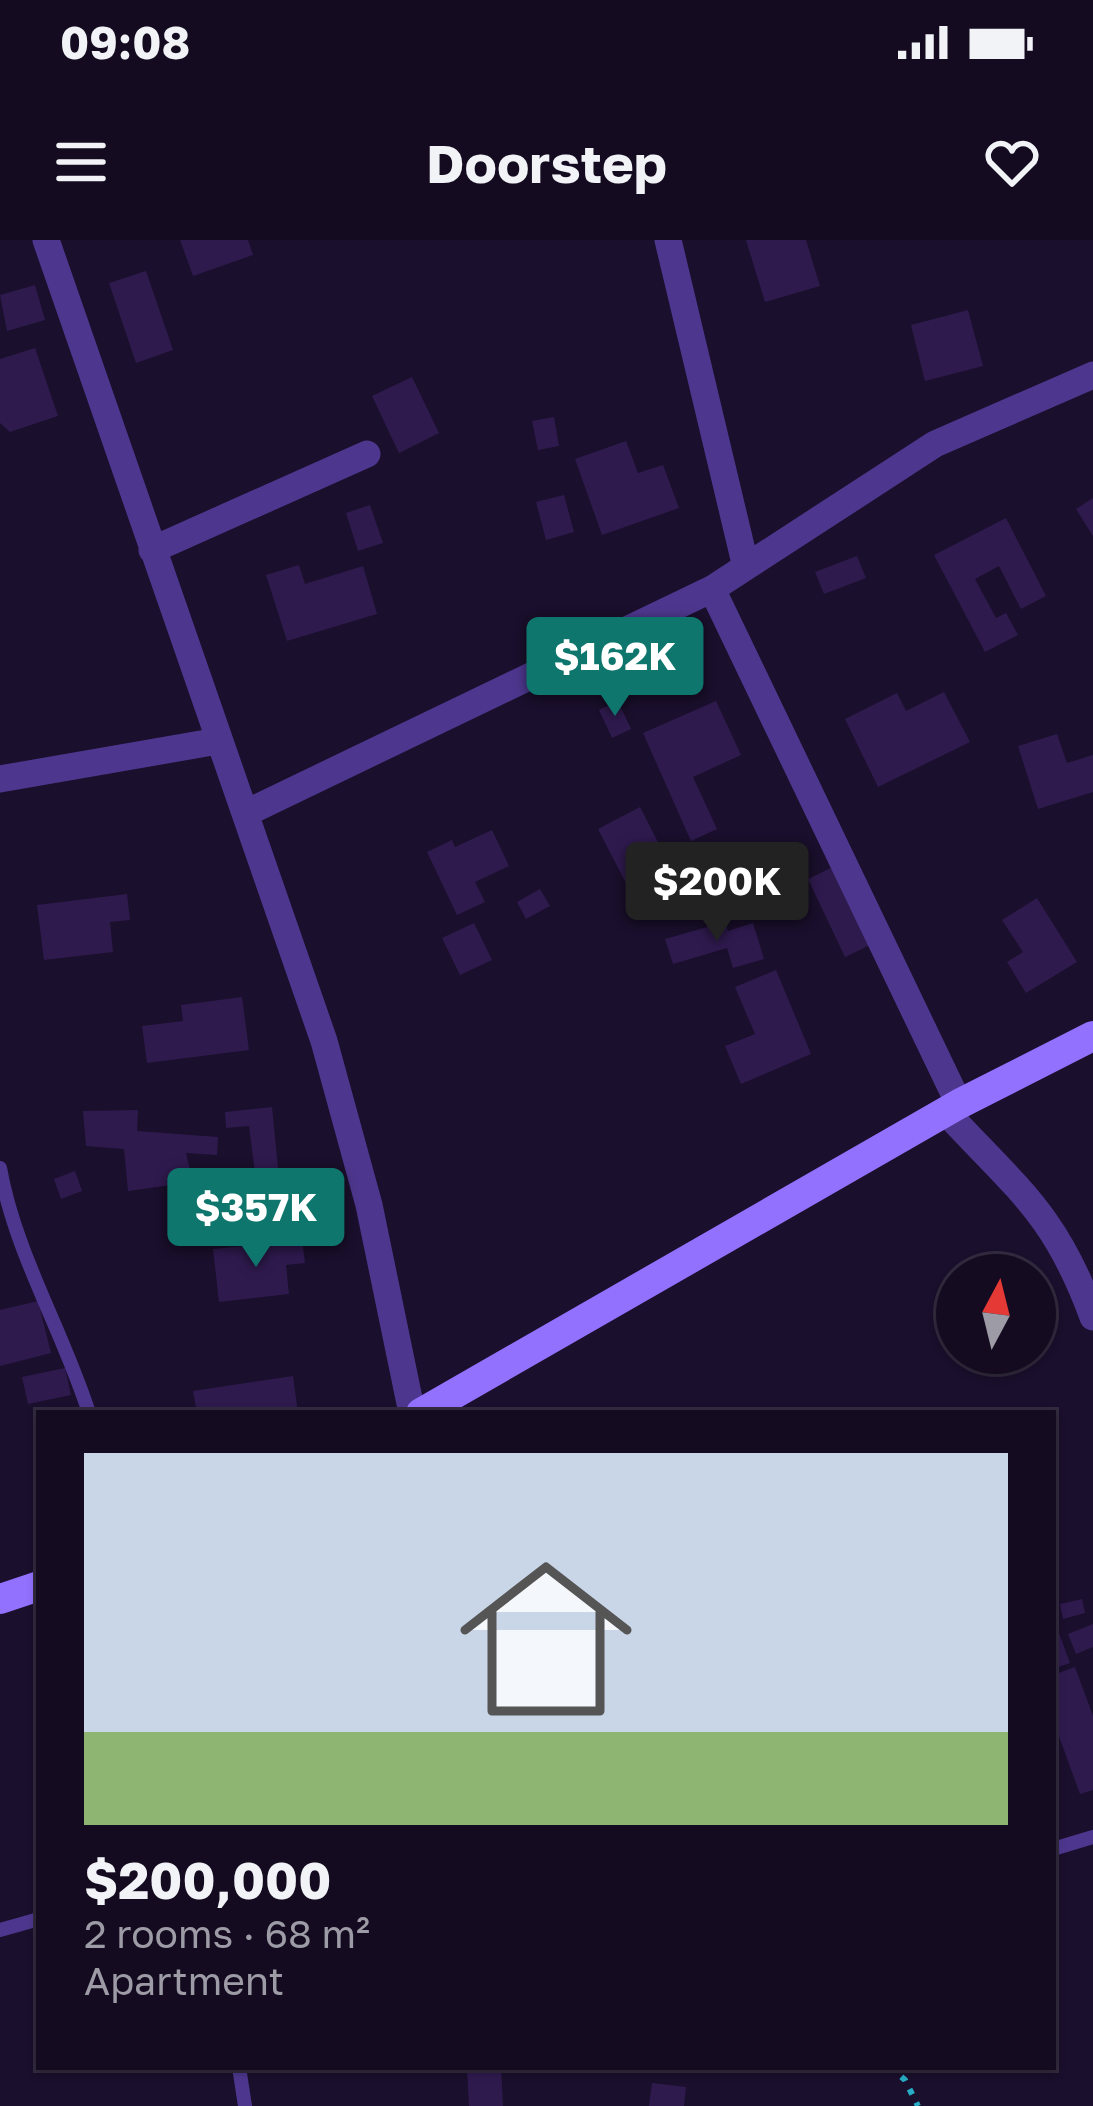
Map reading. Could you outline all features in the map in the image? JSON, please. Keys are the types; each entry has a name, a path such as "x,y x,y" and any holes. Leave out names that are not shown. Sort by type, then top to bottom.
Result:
{"street":[{"path":"46,240 324,1041 369,1204 416,1410"},
{"path":"668,240 745,563"},
{"path":"246,813 712,589 745,563 935,443 1093,375"},
{"path":"152,550 368,454"},
{"path":"712,589 952,1108 1049,1220 1071,1258 1093,1317"},
{"path":"0,779 218,741"},
{"path":"422,1410 952,1108 1093,1036"},
{"path":"0,1599 36,1587"}],"lane":[{"path":"0,1168 23,1248 69,1348 88,1410"},
{"path":"1056,1849 1093,1838"},
{"path":"0,1930 36,1920"},
{"path":"239,2070 245,2106"}],"path":[{"path":"893,2070 918,2106"}],"building":[{"path":"180,240 248,240 253,255 193,276"},
{"path":"746,240 806,240 820,286 765,302"},
{"path":"146,271 173,350 136,363 109,283"},
{"path":"35,285 45,320 7,331 0,295"},
{"path":"968,310 983,366 925,381 911,325"},
{"path":"35,348 58,416 10,432 0,423 0,359"},
{"path":"412,377 439,433 399,453 372,396"},
{"path":"554,417 559,446 538,450 532,421"},
{"path":"626,441 638,473 663,465 679,508 602,535 575,459"},
{"path":"564,495 574,532 546,540 536,502"},
{"path":"1093,498 1093,536 1076,509"},
{"path":"370,505 383,543 358,551 346,513"},
{"path":"1006,518 1046,596 1021,609 999,566 975,579 996,618 1006,613 1018,635 985,652 934,555"},
{"path":"857,556 866,578 824,594 815,572"},
{"path":"299,565 305,584 363,566 377,614 287,641 266,575"},
{"path":"944,692 970,742 878,787 845,719 897,693 906,711"},
{"path":"618,701 631,729 612,738 599,710"},
{"path":"716,701 741,755 693,777 717,829 691,841 643,733"},
{"path":"1057,734 1067,763 1093,755 1093,792 1038,809 1018,746"},
{"path":"640,807 687,899 645,920 598,829"},
{"path":"492,830 509,866 475,882 485,902 457,915 427,852 452,840 455,847"},
{"path":"833,867 870,945 845,957 808,879"},
{"path":"540,889 550,906 526,919 517,902"},
{"path":"127,894 130,920 110,922 113,952 44,960 37,905"},
{"path":"1037,898 1077,962 1026,993 1007,962 1023,952 1002,920"},
{"path":"725,922 728,931 753,923 764,959 733,968 727,948 673,964 665,939"},
{"path":"474,923 492,960 460,975 442,938"},
{"path":"776,970 811,1054 741,1084 725,1046 755,1034 735,987"},
{"path":"242,997 249,1050 147,1063 142,1026 183,1021 181,1005"},
{"path":"272,1107 279,1178 256,1181 249,1126 226,1128 225,1112"},
{"path":"138,1110 137,1131 218,1137 217,1155 186,1153 193,1182 128,1191 124,1149 86,1146 83,1111"},
{"path":"75,1171 82,1191 61,1199 54,1179"},
{"path":"302,1240 305,1263 286,1265 289,1294 219,1302 213,1249"},
{"path":"38,1301 51,1353 0,1366 0,1310"},
{"path":"65,1368 71,1395 28,1404 22,1377"},
{"path":"293,1376 298,1410 196,1410 193,1391"},
{"path":"1082,1599 1085,1613 1063,1619 1060,1604"},
{"path":"1093,1624 1093,1647 1076,1654 1068,1634"},
{"path":"1056,1625 1070,1663 1056,1668"},
{"path":"1075,1667 1093,1716 1093,1790 1080,1794 1056,1728 1056,1674"},
{"path":"467,2070 501,2070 503,2106 469,2106"},
{"path":"652,2083 686,2087 684,2106 649,2106"}]}
